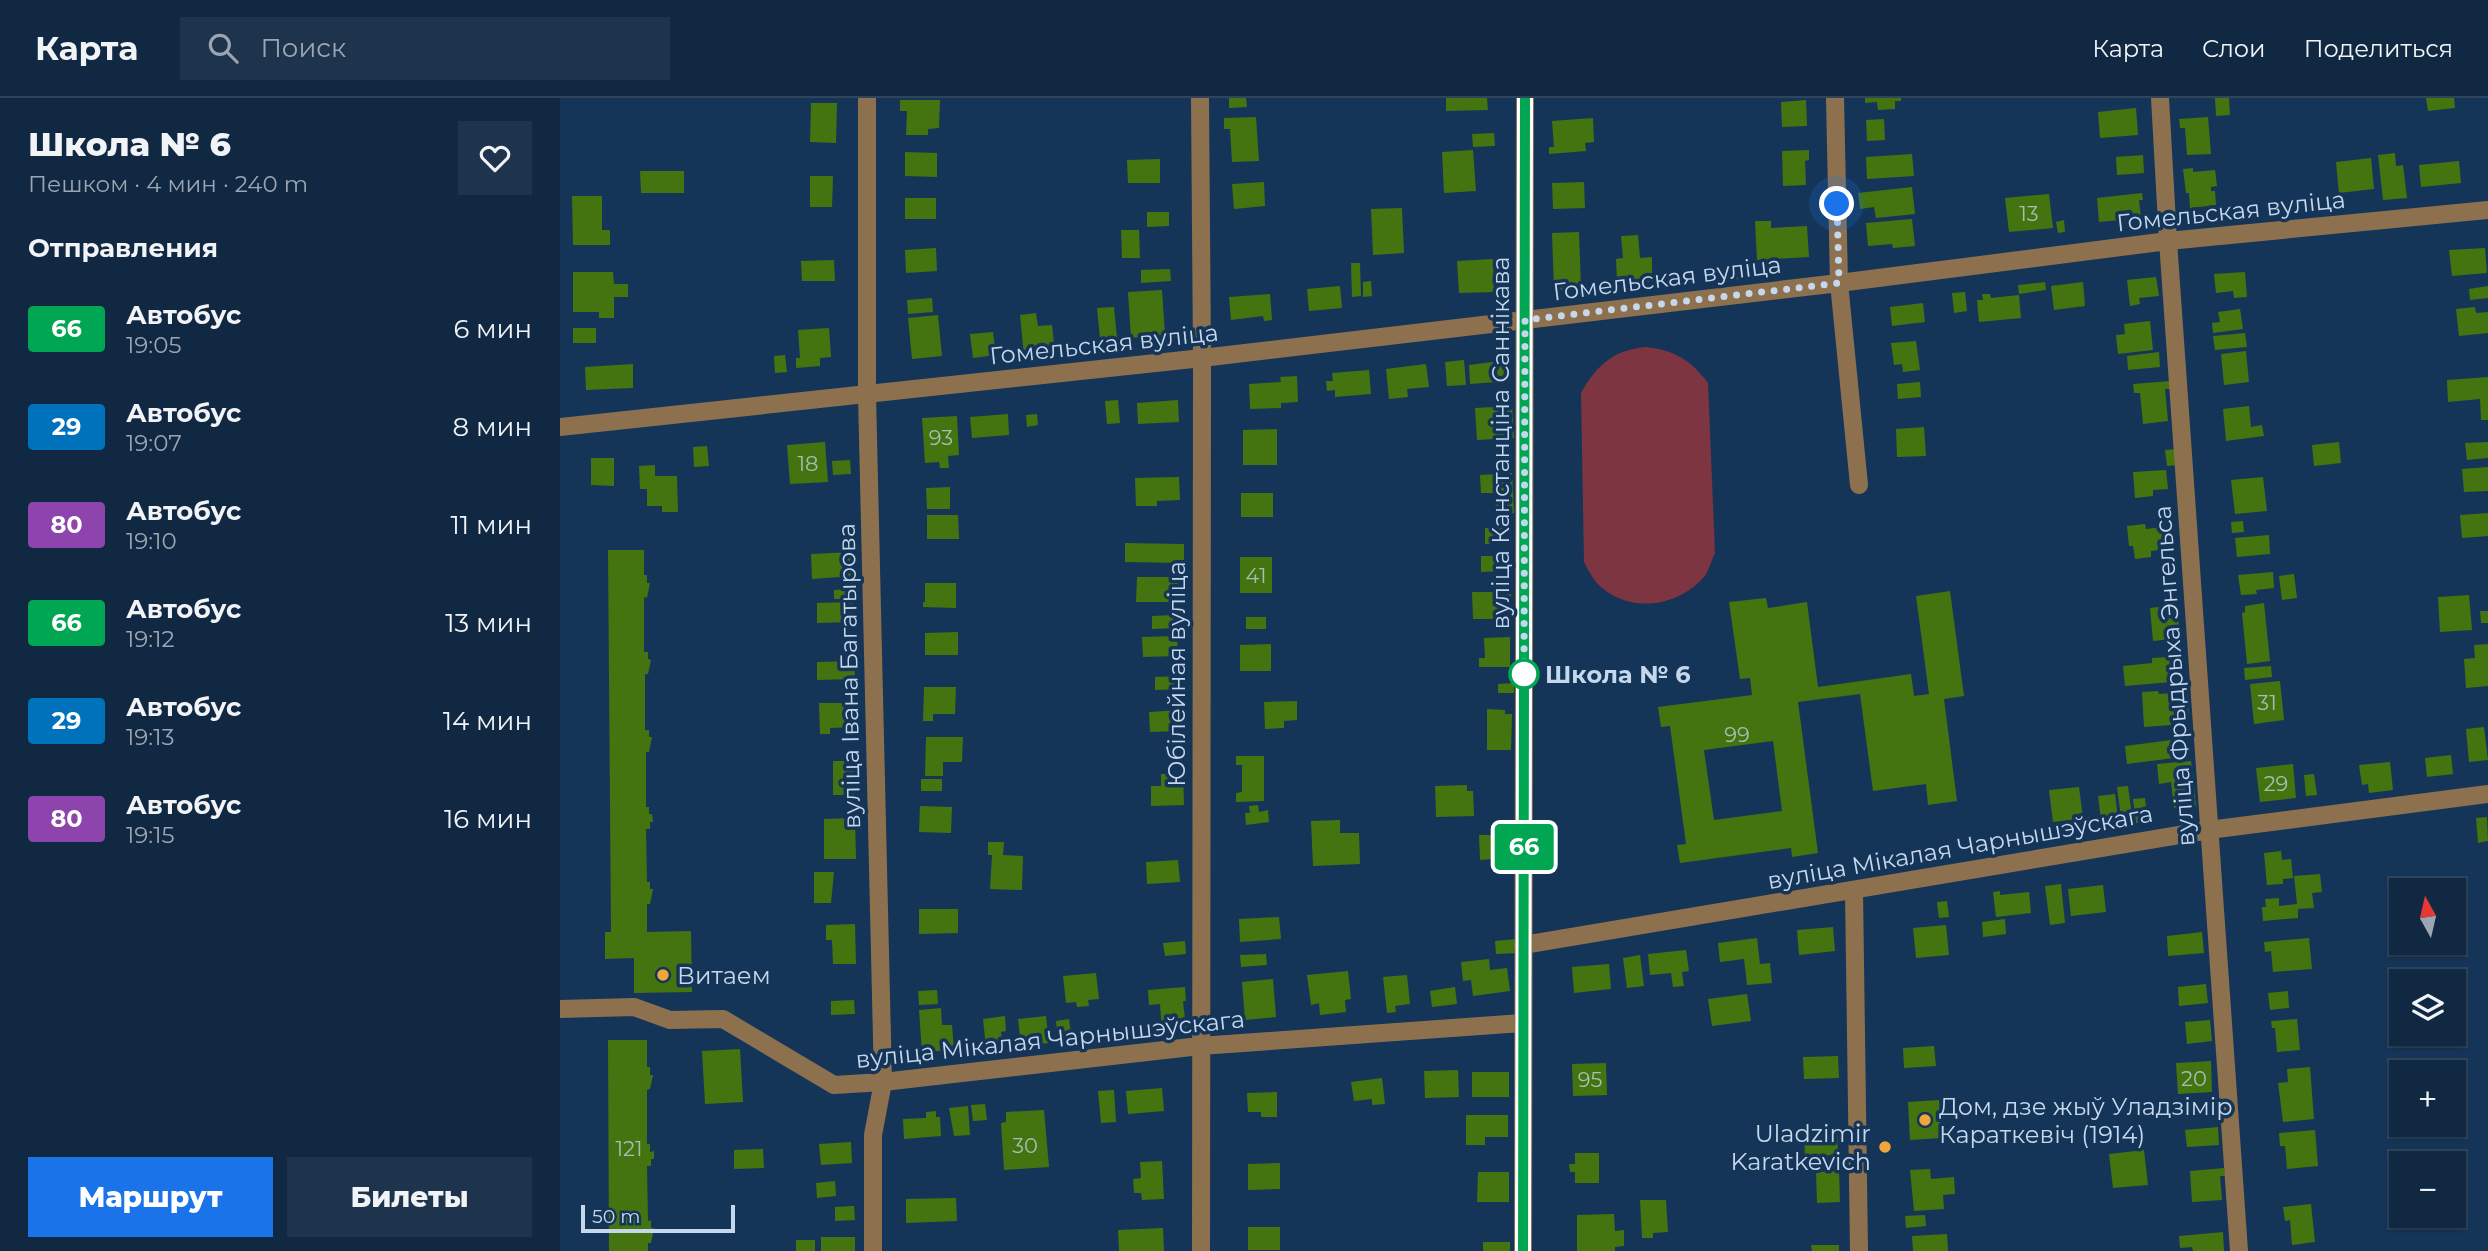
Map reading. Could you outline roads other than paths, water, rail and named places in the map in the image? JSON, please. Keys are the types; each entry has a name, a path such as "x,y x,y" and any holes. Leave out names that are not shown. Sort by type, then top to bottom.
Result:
{"street":[{"name":"вуліца Івана Багатырова","path":"867,98 867,395 883,1082 873,1135 873,1251"},
{"name":"Юбілейная вуліца","path":"1200,98 1201,1251"},
{"name":"вуліца Канстанціна Саннікава","path":"1523,1251 1525,98"},
{"path":"1835,98 1839,283 1860,485"},
{"name":"вуліца Фрыдрыха Энгельса","path":"2160,98 2239,1251"},
{"name":"Гомельская вуліца","path":"560,427 1202,358 1839,283 2168,241 2488,210"},
{"name":"вуліца Мікалая Чарнышэўскага","path":"1524,945 2209,830 2488,794"},
{"path":"1854,890 1858,1251"},
{"name":"вуліца Мікалая Чарнышэўскага","path":"560,1009 634,1007 670,1020 723,1018 834,1085 883,1082 1200,1046 1522,1023"}],"place":[{"name":"Школа № 6","path":"1524,674"},
{"name":"Витаем","path":"663,975"},
{"name":"Дом, дзе жыў Уладзімір Караткевіч (1914)","path":"1925,1120"},
{"name":"Uladzimir Karatkevich","path":"1885,1147"}]}
